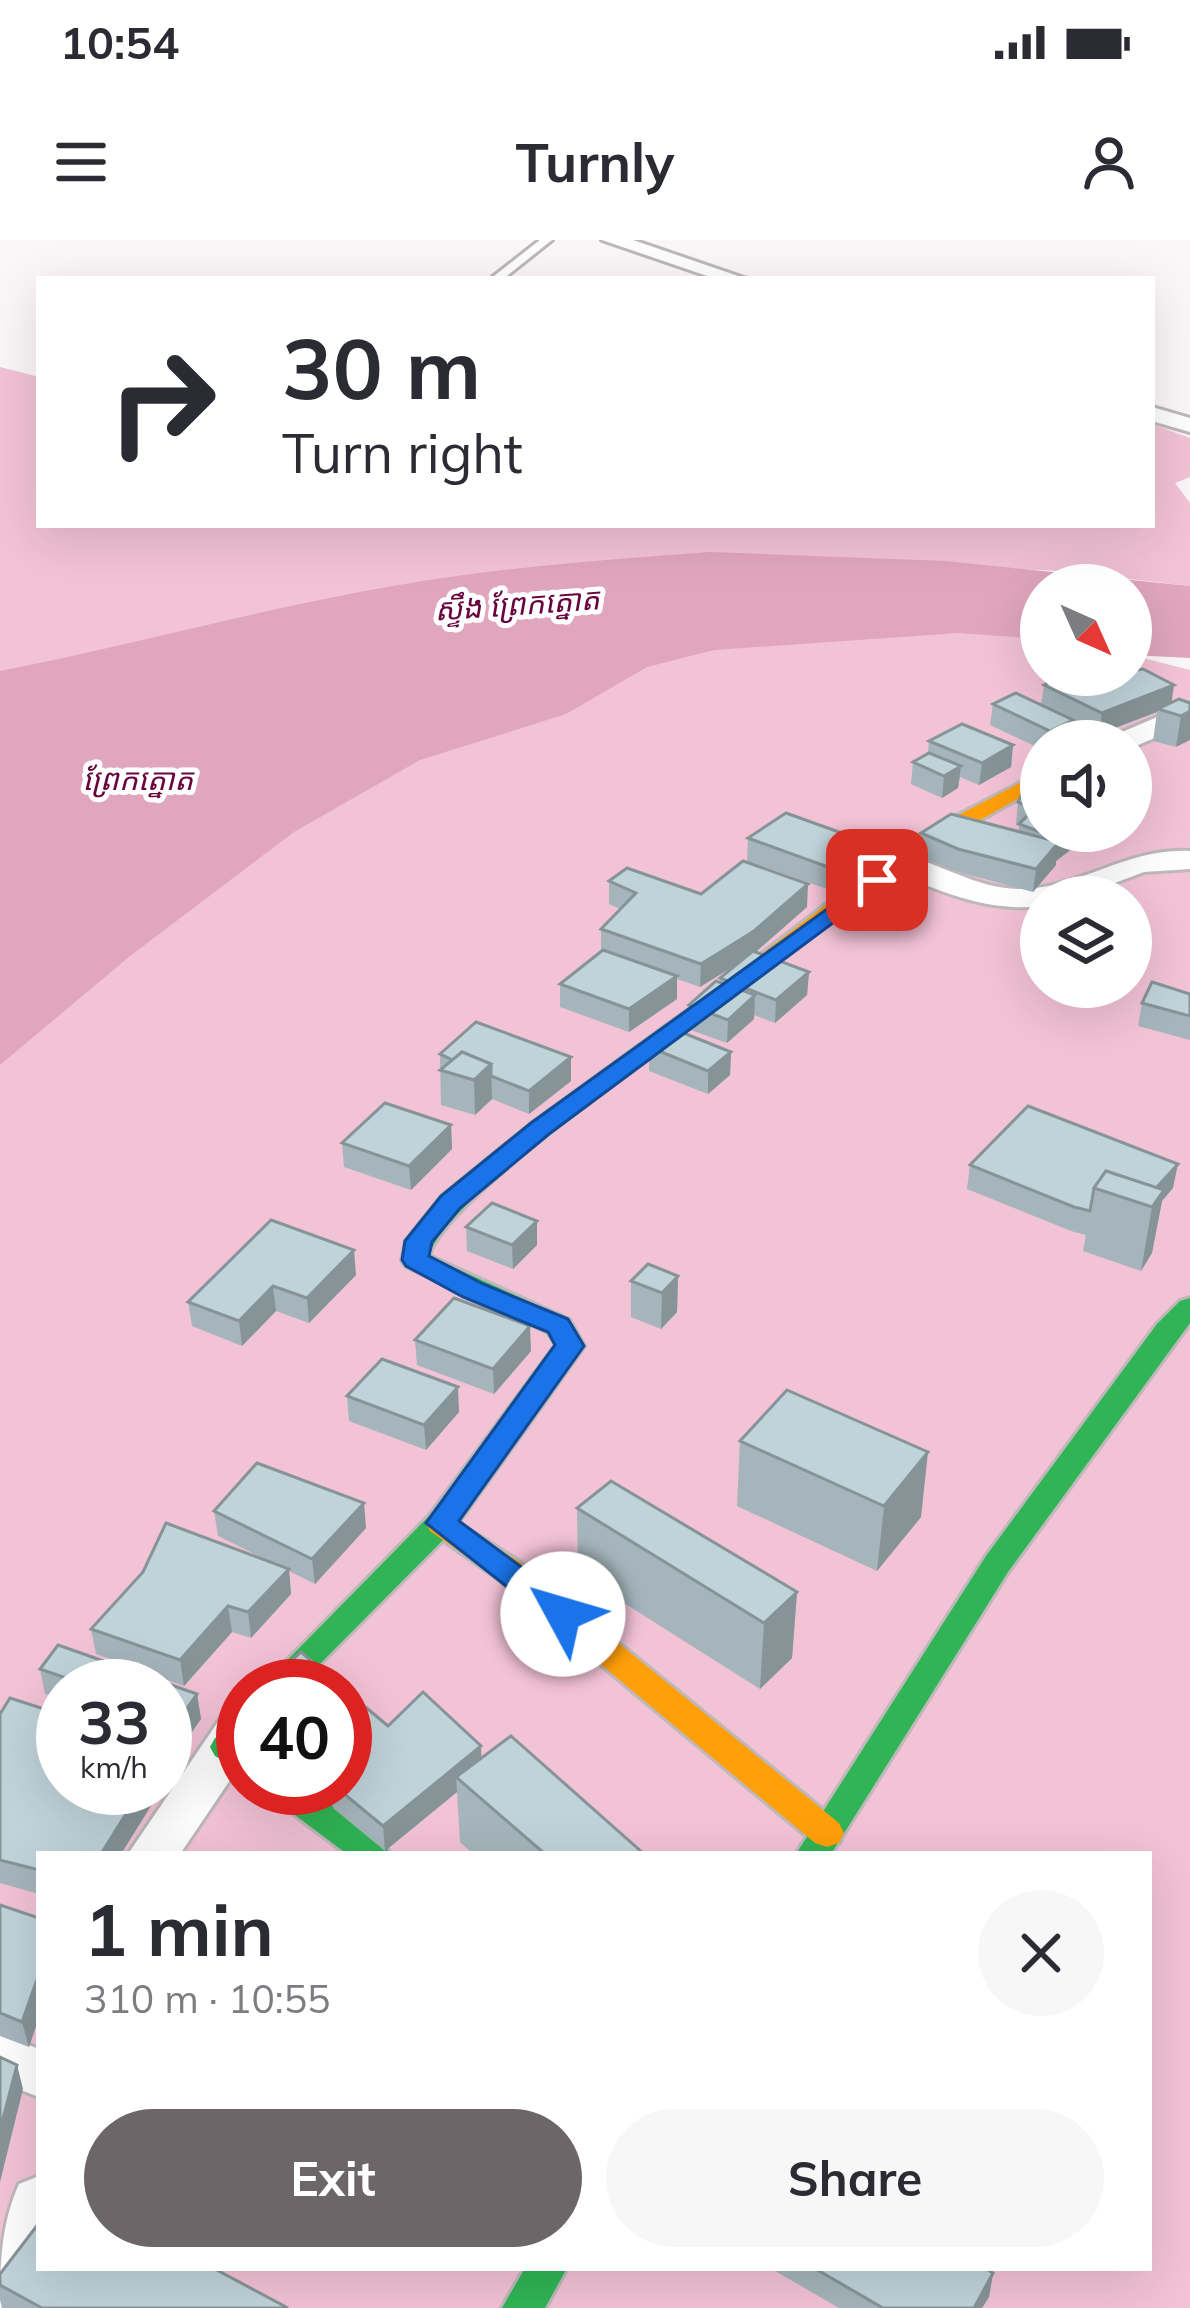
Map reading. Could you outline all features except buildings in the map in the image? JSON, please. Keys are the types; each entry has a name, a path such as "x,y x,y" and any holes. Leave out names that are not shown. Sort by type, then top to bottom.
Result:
{"street":[{"path":"612,240 726,276"},
{"path":"1155,414 1190,424"},
{"path":"1152,729 1190,712"},
{"path":"305,1659 441,1523 570,1346 559,1326 473,1291 415,1260 419,1241 451,1202 540,1129 900,863 915,847 1020,790"},
{"path":"900,863 967,888 1025,899 1048,896 1132,863 1190,860"},
{"path":"441,1523 507,1568 820,1844 997,1564 1154,1347 1190,1307"},
{"path":"155,1851 216,1772"},
{"path":"320,1815 369,1851"},
{"path":"0,2058 36,2072"},
{"path":"15,2308 36,2215"},
{"path":"522,2308 545,2271"}],"lane":[{"path":"500,276 547,240"}],"shaded area":[{"path":"0,367 36,376 36,528 1155,528 1155,425 1190,438 1190,477 1175,483 1190,503 1190,586 1152,582 1152,564 1020,564 1020,569 742,554 1020,627 1020,696 1152,696 1152,660 1190,670 1190,2308 0,2308"}],"water":[{"name":"ព្រែកត្នោត","path":"710,552 945,561 1020,569 1020,637 958,633 714,650 647,667 566,714 420,760 294,832 130,956 0,1065 0,671 393,586 591,561"},
{"name":"ព្រែកត្នោត","path":"1152,582 1190,586 1190,658 1152,656"}],"traffic: fast":[{"path":"305,1659 441,1523 570,1346 559,1326 415,1260 419,1241 451,1202 540,1129 749,973"},
{"path":"815,1851 997,1564 1167,1330 1190,1307"},
{"path":"320,1815 369,1851"},
{"path":"522,2308 545,2271"}],"traffic: slow":[{"path":"749,973 915,847 1020,790"},
{"path":"441,1523 507,1569 827,1833"}],"route":[{"path":"563,1614 441,1523 570,1346 559,1326 473,1291 415,1260 419,1241 451,1202 540,1129 877,880"}],"water label":[{"name":"ស្ទឹង ព្រែកត្នោត","path":"517,604"}]}
